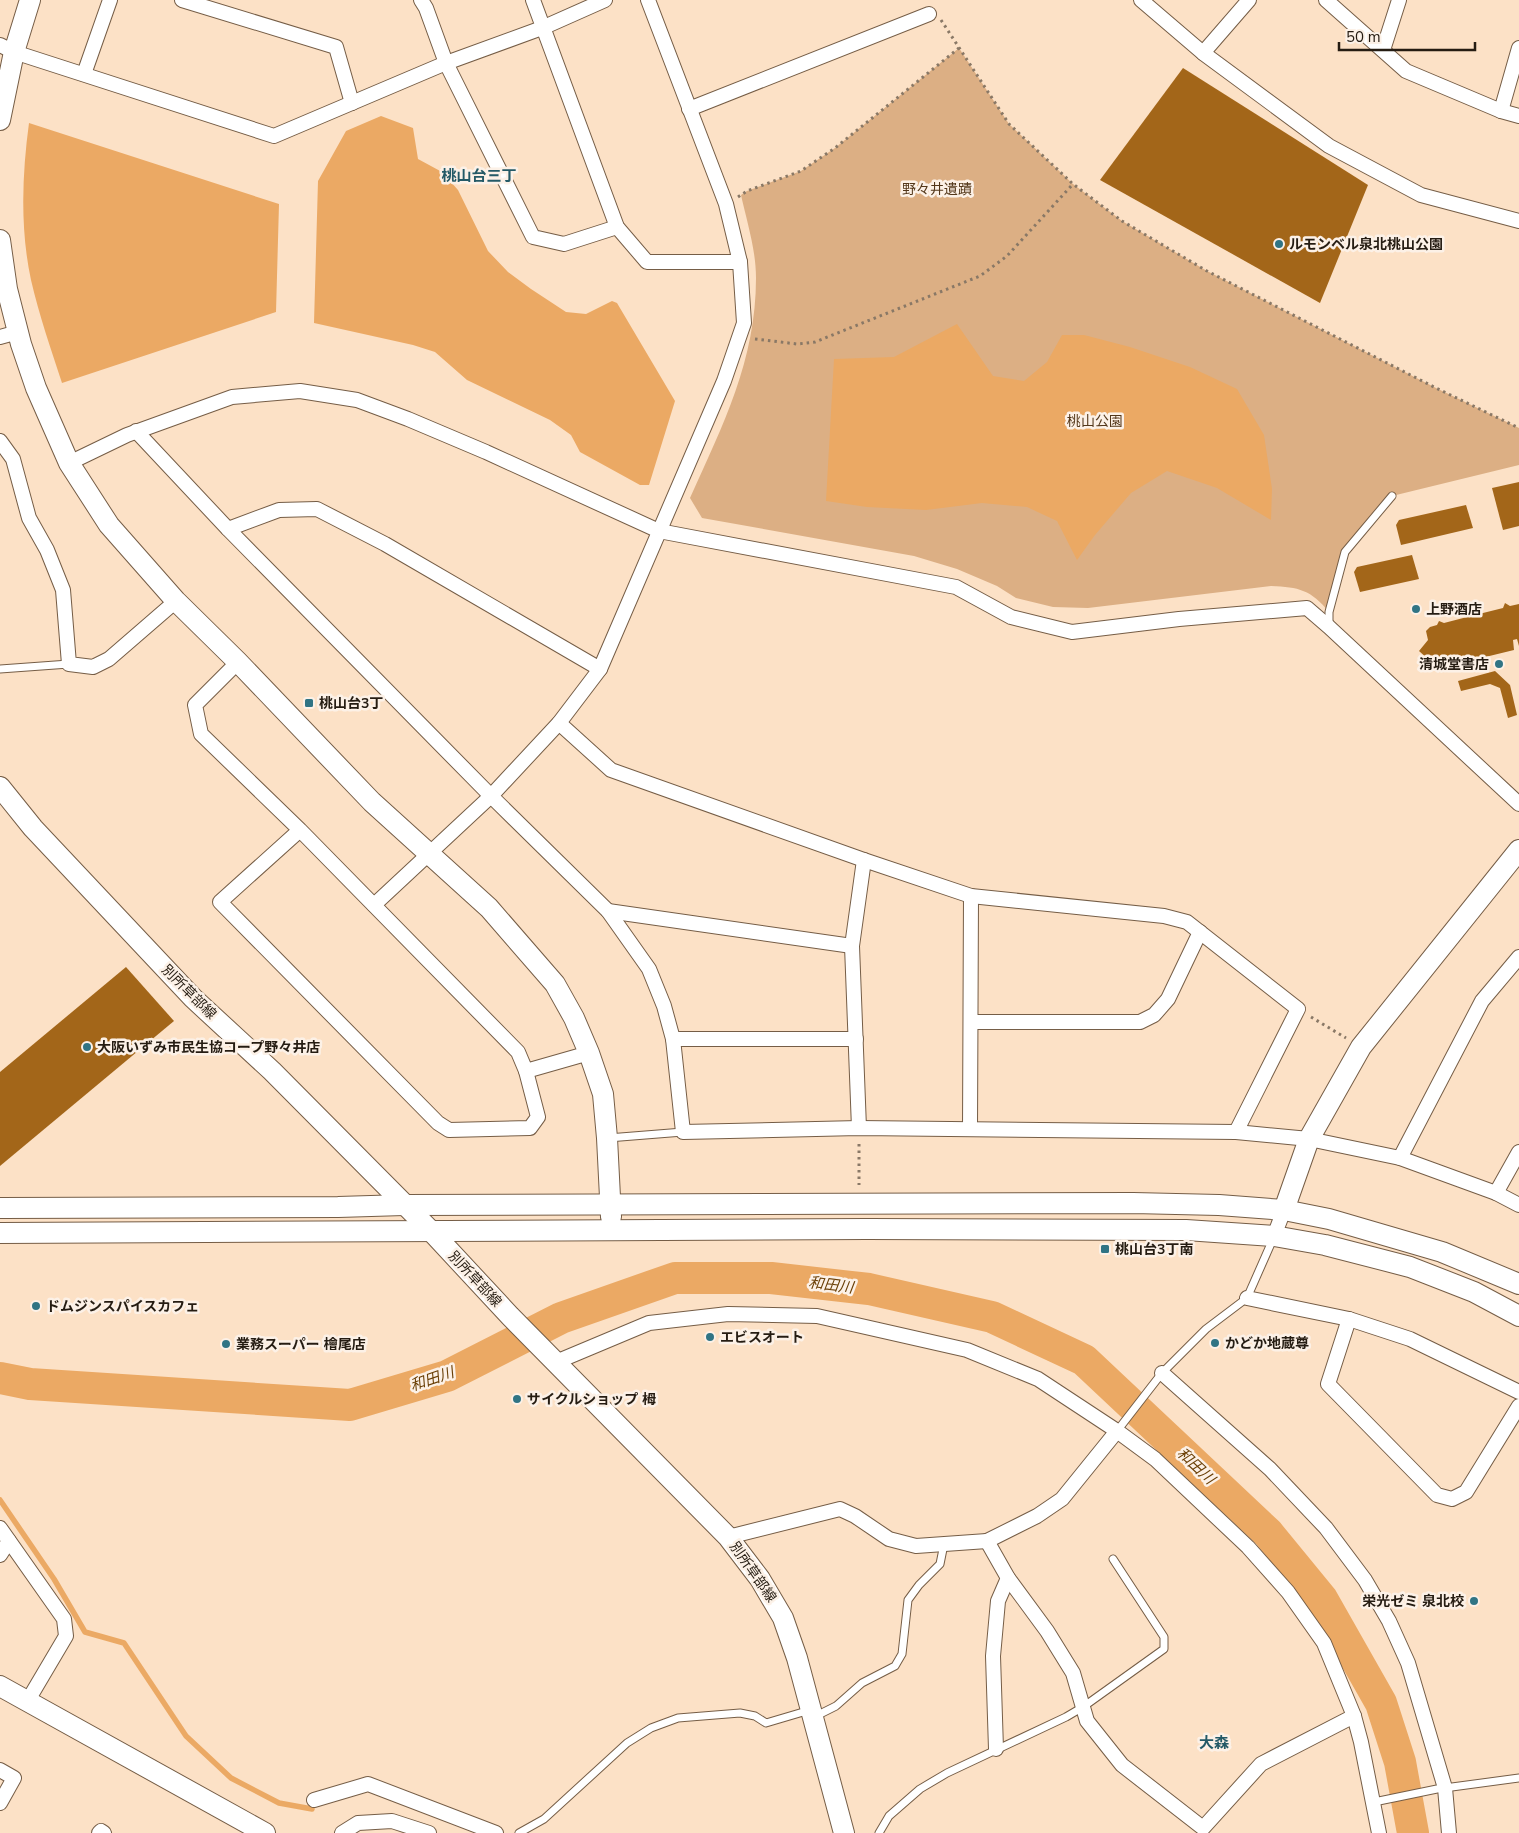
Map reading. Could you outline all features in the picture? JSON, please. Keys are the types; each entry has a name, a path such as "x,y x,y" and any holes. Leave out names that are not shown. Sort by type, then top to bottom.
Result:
{"street":[{"path":"0,120 7,49 30,0"},
{"path":"84,74 110,0"},
{"path":"182,0 336,47 352,103"},
{"path":"421,0 426,8 446,63 533,237 564,244 617,227"},
{"path":"533,0 617,227 648,262 740,262"},
{"path":"7,49 274,136 446,63 542,28 605,0"},
{"path":"374,905 491,796 559,723 600,669 724,381 744,323 740,262 726,204 648,0"},
{"path":"1141,0 1203,53 1329,146 1422,195 1519,221"},
{"path":"1203,53 1249,0"},
{"path":"1326,0 1406,71 1501,111 1519,116"},
{"path":"1383,50 1399,0"},
{"path":"689,109 935,16"},
{"path":"1501,111 1519,48"},
{"path":"0,240 7,289 9,334 36,388 69,463 109,525 176,600 372,802 489,908 555,984 574,1018 589,1053 603,1094 611,1231"},
{"path":"69,463 136,431 232,398 300,391 357,400 408,419 486,452 660,531 956,587 1011,617 1072,632 1179,619 1307,608 1519,804"},
{"path":"136,431 228,529 491,796 608,911 648,969 664,1006 673,1039 683,1132 859,1128 1236,1132 1309,1139 1400,1158 1496,1193 1519,1205"},
{"path":"0,441 13,459 29,518 47,550 63,590 69,664 93,667 109,659 176,600"},
{"path":"228,529 279,510 317,509 385,544 600,669"},
{"path":"238,662 195,705 201,734 300,830 518,1052 526,1071 538,1117 530,1128 449,1130 438,1123 220,902 300,830"},
{"path":"559,723 610,770 971,896 1164,916 1187,922 1298,1009 1236,1132"},
{"name":"別所草部線","path":"0,788 33,828 193,998 272,1071 431,1231 510,1316 728,1537 760,1578 783,1618 797,1658 844,1833"},
{"path":"1274,1236 1309,1139 1361,1047 1519,850"},
{"path":"859,1128 852,946 864,860"},
{"path":"970,1130 971,896"},
{"path":"608,911 852,946"},
{"path":"971,1022 1140,1022 1154,1015 1168,1000 1200,932"},
{"path":"1400,1158 1482,1001 1519,957"},
{"path":"673,1039 856,1039"},
{"path":"526,1071 589,1053"},
{"path":"1496,1193 1519,1152"},
{"path":"0,1208 1133,1203 1219,1205 1284,1210 1330,1219 1442,1252 1519,1284"},
{"path":"0,1233 1186,1230 1274,1236 1325,1245 1410,1267 1474,1292 1519,1316"},
{"path":"1248,1298 1349,1318 1410,1338 1519,1392"},
{"path":"552,1358 649,1323 728,1314 817,1316 967,1350 1038,1379 1117,1431 1155,1459 1248,1547 1288,1592 1324,1643 1354,1716 1376,1802 1379,1833"},
{"path":"1349,1318 1328,1384 1437,1495 1452,1499 1466,1492 1519,1406"},
{"path":"1159,1376 1270,1469 1326,1528 1365,1580 1389,1621 1408,1663 1441,1789 1449,1833"},
{"path":"728,1537 840,1509 855,1516 889,1539 916,1546 987,1541 1037,1516 1062,1498 1117,1431"},
{"path":"0,1528 64,1619 66,1636 27,1702"},
{"path":"0,1555 9,1541"},
{"path":"987,1541 1008,1578 1047,1631 1073,1673 1087,1721 1122,1765 1203,1831 1261,1764 1354,1716"},
{"path":"996,1749 993,1656 998,1601 1008,1578"},
{"path":"0,1686 265,1833"},
{"path":"0,1770 14,1778 0,1803"},
{"path":"314,1800 368,1784 496,1833"},
{"path":"342,1833 358,1823 392,1820 429,1833"},
{"path":"100,1833 100,1831 104,1833"}],"lane":[{"path":"1329,627 1329,612 1345,552 1392,496"},
{"path":"0,669 69,664"},
{"path":"607,1138 683,1132"},
{"path":"1117,1431 1159,1376 1206,1329 1248,1298 1274,1236"},
{"path":"519,1833 544,1819 627,1743 650,1728 678,1718 740,1713 756,1716 766,1723 812,1714 836,1706 862,1683 895,1666 902,1654 908,1600 919,1584 940,1564 944,1544"},
{"path":"879,1833 889,1816 920,1788 996,1749 1066,1717 1164,1649 1164,1637 1114,1559"},
{"path":"1376,1802 1441,1789 1519,1778"}],"path":[{"path":"935,16 959,48 1009,124 1073,184 1122,221 1208,271 1519,428"},
{"path":"726,204 747,191 801,170 835,148 959,48"},
{"path":"740,336 796,344 815,342 980,276 1007,256 1073,184"},
{"path":"1298,1009 1361,1047"},
{"path":"859,1128 859,1204"}],"green space":[{"name":"桃山公園","path":"959,48 1009,124 1073,184 1122,221 1207,271 1436,388 1519,428 1519,465 1392,496 1345,552 1329,612 1316,599 1304,591 1289,587 1271,586 1088,608 1053,607 1016,598 997,586 957,569 914,556 702,518 690,498 735,391 744,364 755,308 756,278 754,257 741,195 801,171 835,148"}],"shaded area":[{"path":"381,116 413,128 418,159 442,172 458,190 488,251 508,272 566,312 586,314 612,301 617,303 675,401 649,485 640,485 580,452 571,435 550,420 467,380 435,352 413,345 314,323 318,181 346,131"},
{"path":"29,123 279,204 276,312 62,383 45,332 27,261 23,202"},
{"path":"957,324 993,376 1024,381 1047,362 1062,335 1084,335 1130,347 1190,367 1237,389 1264,435 1272,489 1271,520 1217,488 1167,471 1131,493 1095,535 1077,560 1057,521 1027,507 982,503 926,510 867,507 826,501 834,359 894,357"}],"building":[{"name":"ルモンベル泉北桃山公園","path":"1183,68 1368,185 1320,303 1100,180"},
{"path":"1519,482 1519,526 1503,530 1492,488"},
{"path":"1466,505 1473,528 1401,545 1396,525 1399,520"},
{"path":"1412,555 1419,579 1360,592 1354,572 1357,567"},
{"path":"1505,603 1510,606 1519,604 1519,646 1517,639 1513,640 1514,650 1436,669 1435,663 1431,664 1419,651 1428,640 1426,631 1430,627 1437,625 1439,621 1444,623 1471,616 1474,611 1479,614 1503,608"},
{"path":"1495,671 1510,685 1517,715 1508,718 1500,688 1490,684 1461,691 1458,681"},
{"name":"大阪いずみ市民生協コープ野々井店","path":"126,967 174,1021 0,1166 0,1072"}],"waterway":[{"name":"和田川","path":"0,1378 30,1384 350,1405 447,1376 561,1318 675,1278 771,1278 869,1289 992,1317 1084,1360 1268,1533 1322,1599 1381,1703 1400,1762 1413,1833"},
{"path":"0,1500 54,1579 85,1632 124,1643 186,1736 231,1778 279,1803 312,1809"}],"place":[{"name":"ルモンベル泉北桃山公園","path":"1279,244"},
{"name":"上野酒店","path":"1416,609"},
{"name":"清城堂書店","path":"1499,664"},
{"name":"桃山台3丁","path":"309,703"},
{"name":"大阪いずみ市民生協コープ野々井店","path":"87,1047"},
{"name":"桃山台3丁南","path":"1105,1249"},
{"name":"ドムジンスパイスカフェ","path":"36,1306"},
{"name":"エビスオート","path":"710,1337"},
{"name":"かどか地蔵尊","path":"1215,1343"},
{"name":"業務スーパー 檜尾店","path":"226,1344"},
{"name":"サイクルショップ 栂","path":"517,1399"},
{"name":"栄光ゼミ 泉北校","path":"1474,1601"}],"district":[{"name":"桃山台三丁","path":"479,176"},
{"name":"大森","path":"1214,1743"}],"park label":[{"name":"野々井遺蹟","path":"937,189"}]}
